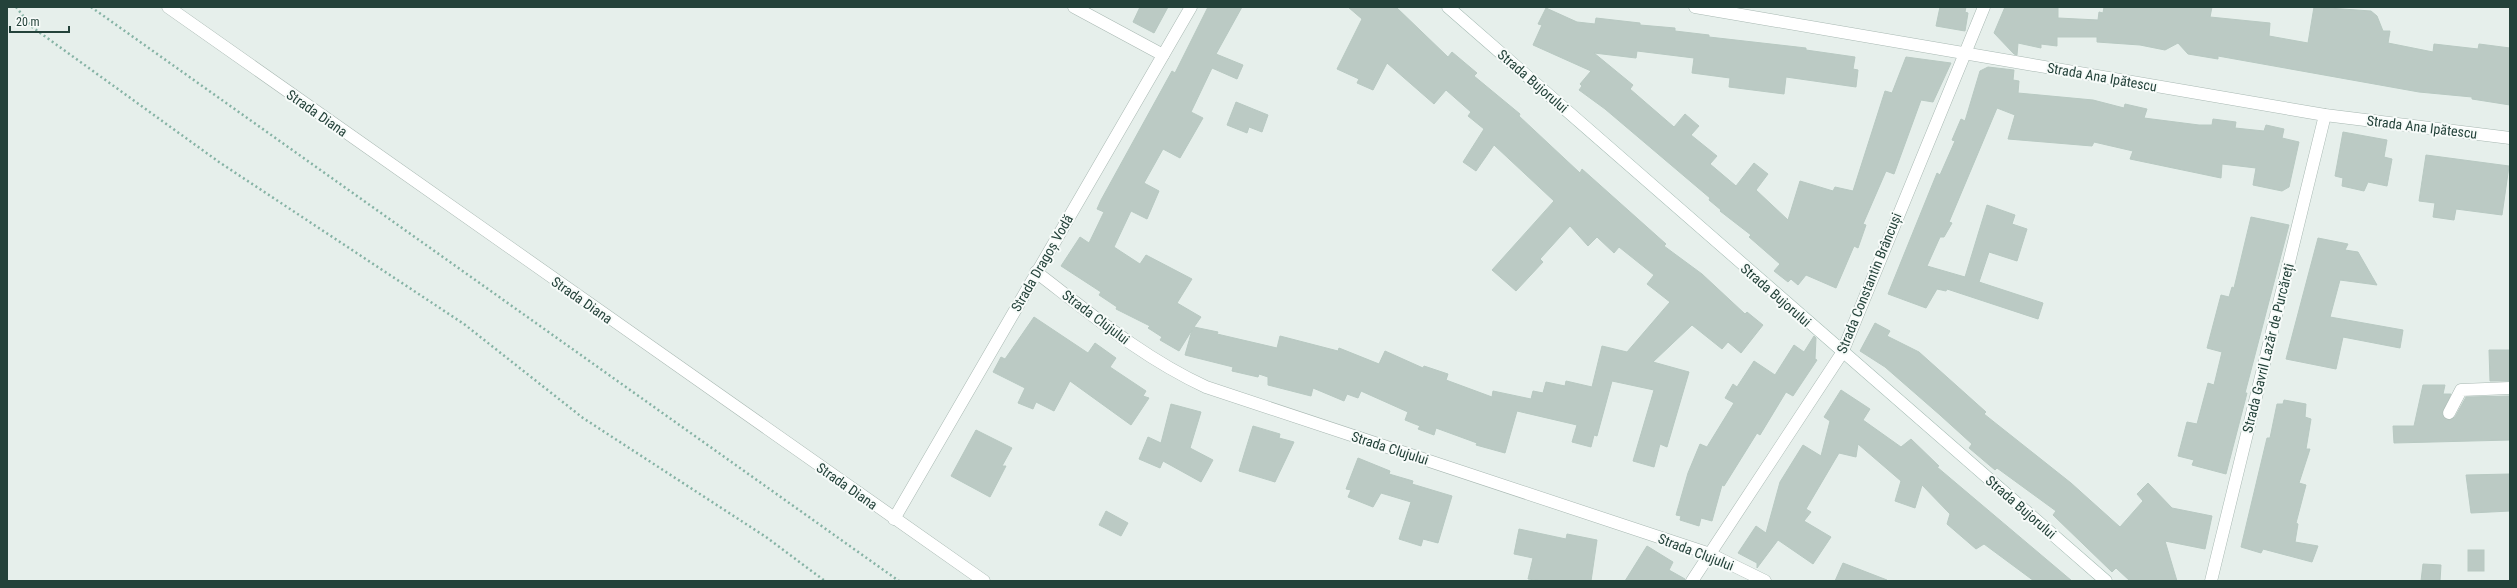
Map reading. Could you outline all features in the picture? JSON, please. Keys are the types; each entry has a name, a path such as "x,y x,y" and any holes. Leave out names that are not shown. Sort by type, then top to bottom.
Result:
{"street":[{"name":"Strada Diana","path":"161,7 180,17"},
{"name":"Strada Diana","path":"168,7 180,17 984,581"},
{"path":"1074,7 1163,55"},
{"name":"Strada Dragoș Vodă","path":"894,519 1191,7"},
{"name":"Strada Bujorului","path":"1448,7 2106,581"},
{"name":"Strada Ana Ipătescu","path":"1695,7 2325,115 2510,138"},
{"name":"Strada Constantin Brâncuși","path":"1692,581 1842,352 1984,7"},
{"name":"Strada Gavril Lazăr de Purcăreți","path":"2211,581 2325,115"},
{"name":"Strada Clujului","path":"1036,272 1121,337 1172,371 1206,387 1710,554 1765,581"},
{"path":"2449,413 2461,390 2510,388"}],"path":[{"path":"16,7 32,27 219,162 464,324 583,418 766,537 825,581"},
{"path":"92,7 899,581"}],"building":[{"path":"1140,7 1168,7 1154,33 1133,22"},
{"path":"1208,7 1242,7 1216,54 1243,65 1237,79 1212,68 1191,112 1203,118 1180,158 1163,149 1144,183 1159,191 1147,219 1131,211 1114,247 1140,264 1146,255 1192,279 1177,303 1201,317 1194,327 1218,332 1217,334 1277,348 1280,336 1338,351 1339,348 1379,364 1385,351 1423,368 1424,366 1448,374 1446,380 1492,397 1493,391 1531,399 1533,391 1543,393 1546,382 1565,386 1566,381 1592,387 1602,346 1627,352 1670,302 1647,284 1654,275 1619,247 1614,253 1597,237 1588,246 1570,226 1540,259 1543,262 1516,291 1492,270 1554,201 1494,145 1476,171 1463,162 1484,129 1468,116 1471,112 1446,90 1434,104 1387,63 1373,90 1357,83 1359,79 1337,69 1362,19 1348,7 1396,7 1448,57 1452,52 1477,73 1474,76 1520,114 1519,116 1580,173 1582,169 1666,244 1664,246 1702,274 1745,314 1747,312 1763,325 1741,353 1728,342 1722,349 1692,325 1653,362 1689,372 1667,447 1660,444 1654,467 1633,461 1654,390 1612,381 1597,436 1594,435 1591,447 1572,442 1577,425 1517,411 1505,453 1476,445 1477,443 1436,428 1434,435 1418,429 1420,426 1405,420 1408,412 1361,391 1358,398 1347,394 1344,401 1313,388 1311,396 1268,385 1268,377 1259,374 1258,377 1232,371 1233,367 1185,355 1192,330 1179,351 1160,340 1162,337 1148,328 1150,326 1116,309 1117,307 1099,295 1101,292 1061,266 1080,237 1089,243 1104,212 1097,209 1101,200 1172,71 1175,73"},
{"path":"1940,7 1966,7 1965,12 1968,13 1965,31 1936,26"},
{"path":"2005,7 2058,7 2058,18 2098,20 2099,12 2103,13 2104,7 2212,7 2210,17 2270,23 2269,36 2308,43 2314,7 2371,11 2377,16 2383,31 2390,31 2388,43 2433,52 2434,44 2478,49 2479,44 2510,48 2510,105 2472,99 2472,97 2419,92 2218,56 2218,59 2188,54 2178,43 2165,50 2140,45 2097,42 2097,37 2057,37 2057,46 2041,44 2041,48 2018,43 2017,55 2014,54 1994,33"},
{"path":"1546,8 1577,22 1595,24 1596,18 1640,23 1640,25 1675,28 1675,31 1709,35 1709,37 1806,48 1806,50 1855,57 1853,69 1858,70 1856,87 1786,77 1784,94 1729,87 1730,78 1692,73 1694,58 1637,51 1636,58 1594,53 1633,85 1630,89 1674,127 1685,114 1699,126 1691,135 1717,156 1710,164 1736,186 1754,163 1768,174 1756,190 1788,220 1800,181 1833,191 1835,187 1853,191 1885,91 1892,93 1906,57 1951,63 1933,102 1921,100 1894,174 1886,171 1863,224 1866,225 1858,248 1854,246 1836,288 1806,275 1798,285 1791,279 1788,282 1774,271 1780,264 1749,237 1751,235 1720,211 1721,210 1709,200 1710,198 1605,109 1579,90 1582,86 1580,84 1591,71 1533,45 1542,25 1538,24"},
{"path":"1988,67 2014,70 2013,80 2019,81 2018,93 2093,100 2124,108 2125,104 2147,109 2144,118 2199,125 2212,125 2213,119 2236,122 2235,128 2264,131 2266,125 2284,129 2282,138 2299,142 2289,187 2282,191 2253,185 2256,168 2222,164 2221,178 2130,159 2133,151 2094,142 2092,146 2008,139 2015,115 1997,108 1949,222 1952,223 1944,237 1940,237 1927,266 1965,277 1987,205 2015,215 2012,224 2027,229 2017,261 1989,252 1979,282 2043,303 2038,319 1947,289 1946,291 1937,289 1926,308 1888,294 1937,173 1940,175 1955,141 1952,140 1961,119 1965,121 1980,71"},
{"path":"1236,102 1268,115 1262,132 1249,127 1247,133 1227,125"},
{"path":"2343,132 2387,140 2384,157 2392,159 2387,186 2368,182 2364,191 2342,186 2343,178 2335,176"},
{"path":"2426,155 2509,166 2502,215 2456,209 2454,220 2433,217 2435,203 2419,201"},
{"path":"2251,217 2289,225 2245,393 2247,393 2226,474 2192,465 2194,460 2178,456 2187,422 2197,424 2208,383 2214,385 2222,352 2207,348 2221,295 2229,297 2232,287 2234,288"},
{"path":"2318,238 2348,244 2345,250 2358,252 2377,285 2340,280 2330,317 2403,330 2400,348 2343,337 2336,369 2286,359"},
{"path":"1034,317 1088,353 1095,343 1116,358 1110,367 1146,391 1143,396 1149,398 1131,425 1070,381 1054,411 1036,402 1033,409 1018,403 1025,388 993,372 1001,357 1005,359"},
{"path":"1875,323 1890,331 1887,336 1919,352 1986,412 1984,414 2071,483 2120,527 2143,501 2137,494 2148,483 2172,508 2212,516 2205,549 2165,541 2177,581 2130,581 2116,568 2112,572 2053,515 2056,511 1997,468 1995,470 1969,448 1972,444 1940,415 1885,367 1860,351"},
{"path":"1814,336 1816,338 1815,359 1817,360 1793,396 1786,392 1760,435 1757,433 1724,486 1722,485 1712,521 1701,518 1699,526 1680,520 1681,516 1676,515 1688,473 1700,444 1707,447 1734,403 1725,398 1733,384 1737,387 1754,361 1775,375 1794,345 1804,352"},
{"path":"2489,350 2510,350 2510,381 2490,381"},
{"path":"2423,385 2445,385 2443,394 2451,394 2442,414 2449,420 2455,417 2466,397 2510,396 2510,440 2394,443 2393,426 2414,426"},
{"path":"1841,390 1870,409 1863,420 1901,447 1911,439 1939,466 1937,467 2072,581 2034,581 1984,544 1976,549 1947,524 1950,514 1922,485 1915,508 1895,501 1901,481 1858,444 1856,457 1839,453 1806,509 1811,512 1804,521 1831,537 1813,564 1778,540 1757,568 1757,563 1738,553 1756,526 1766,533 1780,482 1803,445 1821,456 1830,421 1824,417"},
{"path":"2284,400 2306,404 2305,417 2311,419 2306,449 2310,449 2299,483 2306,485 2296,523 2298,524 2295,542 2318,546 2312,562 2263,549 2261,553 2241,547 2267,438 2270,438 2277,404 2283,404"},
{"path":"1171,404 1201,412 1190,448 1213,460 1201,482 1163,461 1160,468 1139,459 1148,437 1161,443"},
{"path":"1253,426 1280,434 1279,438 1294,442 1275,482 1239,471"},
{"path":"976,430 1012,448 1002,466 1006,466 990,497 951,476"},
{"path":"1358,458 1390,471 1389,474 1413,481 1412,484 1452,496 1438,543 1423,539 1421,546 1399,539 1411,502 1381,493 1373,507 1348,497 1351,490 1346,489"},
{"path":"2510,474 2510,511 2471,513 2466,475"},
{"path":"1106,511 1128,523 1121,536 1099,525"},
{"path":"1519,529 1566,539 1567,534 1597,540 1591,581 1542,581 1528,579 1533,558 1514,554"},
{"path":"1647,546 1673,562 1669,570 1685,579 1685,581 1625,581"},
{"path":"2468,550 2484,550 2484,571 2468,571"},
{"path":"1843,563 1887,580 1887,581 1835,581"},
{"path":"2423,564 2441,565 2440,581 2421,581"}]}
